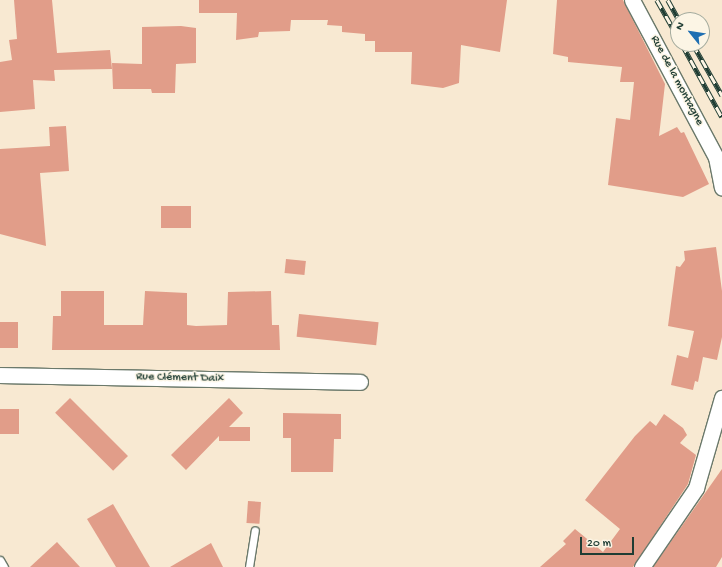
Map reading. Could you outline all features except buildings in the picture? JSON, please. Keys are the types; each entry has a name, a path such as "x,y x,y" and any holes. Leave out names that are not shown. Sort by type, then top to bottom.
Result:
{"street":[{"name":"Rue de la montagne","path":"632,0 716,157 722,187"},
{"name":"Rue Clément Daix","path":"0,375 360,382"},
{"path":"642,567 696,488 722,398"}],"lane":[{"path":"249,567 255,530"},
{"path":"0,560 4,567"}],"railway":[{"path":"657,0 670,23"},
{"path":"668,0 675,12"},
{"path":"686,52 722,117"},
{"path":"698,52 722,95"}]}
